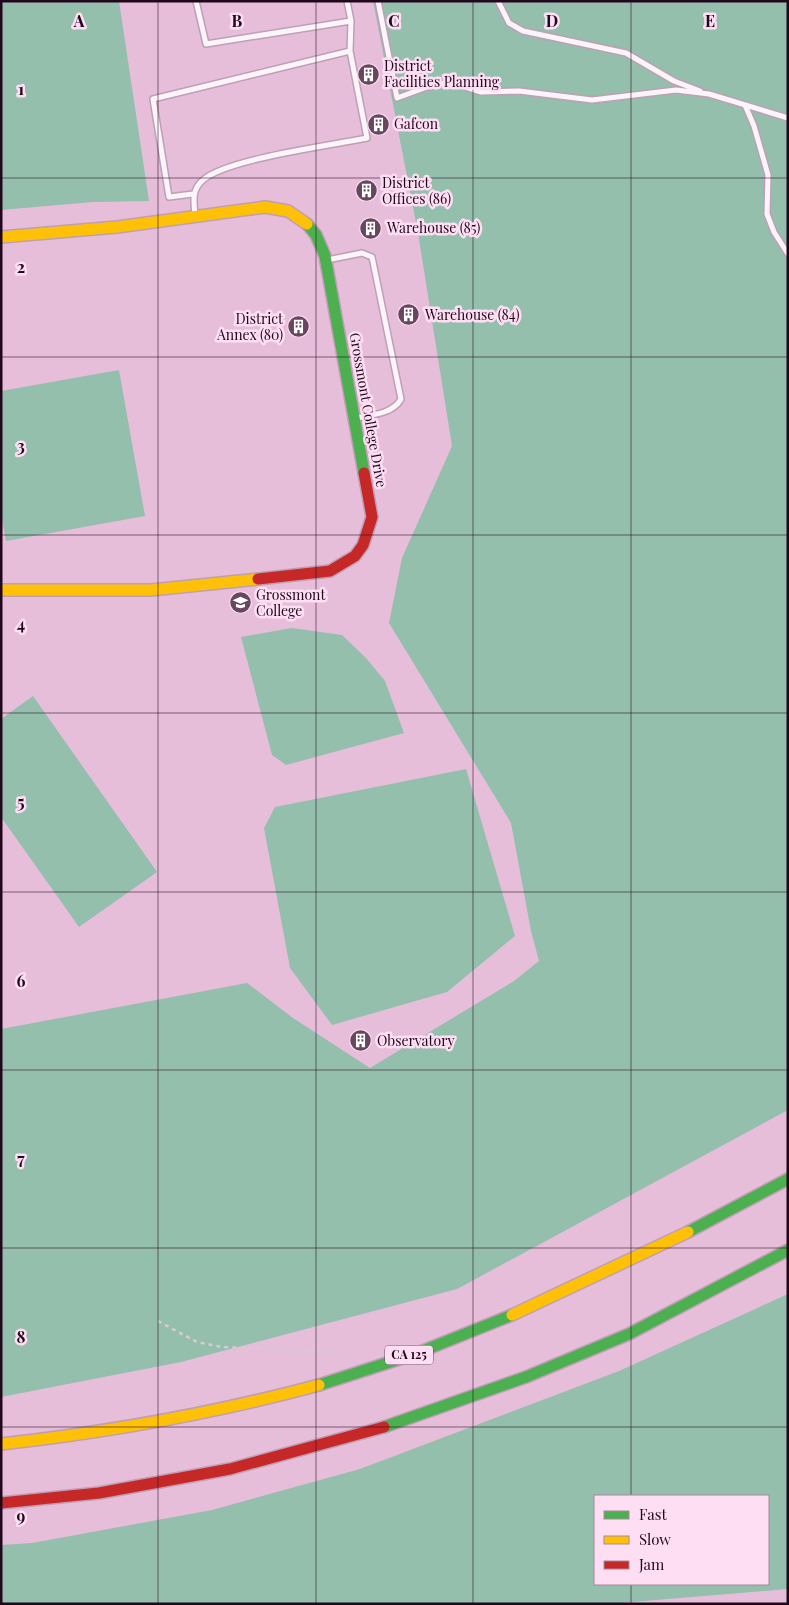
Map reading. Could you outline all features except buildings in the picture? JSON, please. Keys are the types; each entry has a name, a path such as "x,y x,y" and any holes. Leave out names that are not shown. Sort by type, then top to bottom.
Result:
{"main road":[{"name":"Grossmont College Drive","path":"1,237 117,226 265,207 282,208 302,216 319,240 326,260 372,517 363,549 348,563 330,571 151,590 1,590"},
{"name":"CA 125","path":"1,1444 77,1436 212,1411 345,1378 469,1334 583,1284 702,1227 788,1179"},
{"path":"1,1503 99,1493 230,1469 362,1435 526,1377 629,1334 788,1250"}],"lane":[{"path":"196,1 206,44 351,21"},
{"path":"195,216 193,194 202,180 217,171 254,160 367,138 350,51 351,21 347,1"},
{"path":"378,1 397,98 427,86 450,82 480,92 519,91 592,100 676,90 712,95"},
{"path":"498,1 509,23 523,30 626,52 674,81 712,95 788,118"},
{"path":"193,194 169,197 152,99 350,51"},
{"path":"745,104 754,126 768,175 767,214 774,232 788,254"},
{"path":"326,260 362,253 372,257 401,399 397,407 384,412 354,418"}],"path":[{"path":"158,1321 197,1342 222,1347 320,1351 356,1359"}],"green space":[{"path":"1,1 119,1 149,201 93,202 1,210"},
{"path":"373,1 788,1 788,1110 457,1289 181,1362 1,1397 1,1029 247,983 293,1018 370,1068 514,981 539,961 531,931 511,823 389,623 402,558 452,446 418,233"},
{"path":"119,370 145,516 6,541 1,514 1,391"},
{"path":"292,628 342,635 366,658 385,681 404,733 286,765 272,755 241,637"},
{"path":"33,696 157,872 79,927 1,817 1,719"},
{"path":"466,769 515,936 447,992 332,1025 290,968 264,828 275,807"},
{"path":"788,1294 788,1589 608,1604 1,1604 1,1545 32,1543 212,1510 360,1469 619,1371"}],"traffic: fast":[{"path":"307,224 316,235 325,256 364,473"},
{"path":"688,1232 788,1179"},
{"path":"384,1427 526,1377 629,1334 788,1250"},
{"path":"319,1385 415,1354 512,1315"}],"traffic: slow":[{"path":"1,237 117,227 265,207 288,211 307,224"},
{"path":"1,590 151,590 258,579"},
{"path":"512,1315 688,1232"},
{"path":"1,1444 82,1434 201,1413 319,1385"}],"traffic: jam":[{"path":"258,579 330,571 355,556 363,545 372,517 364,473"},
{"path":"1,1503 99,1493 230,1469 384,1427"}],"place":[{"name":"District Facilities Planning","path":"368,74"},
{"name":"Gafcon","path":"378,124"},
{"name":"District Offices (86)","path":"366,191"},
{"name":"Warehouse (85)","path":"371,228"},
{"name":"Warehouse (84)","path":"409,315"},
{"name":"District Annex (80)","path":"299,327"},
{"name":"Grossmont College","path":"240,603"},
{"name":"Observatory","path":"361,1041"}]}
